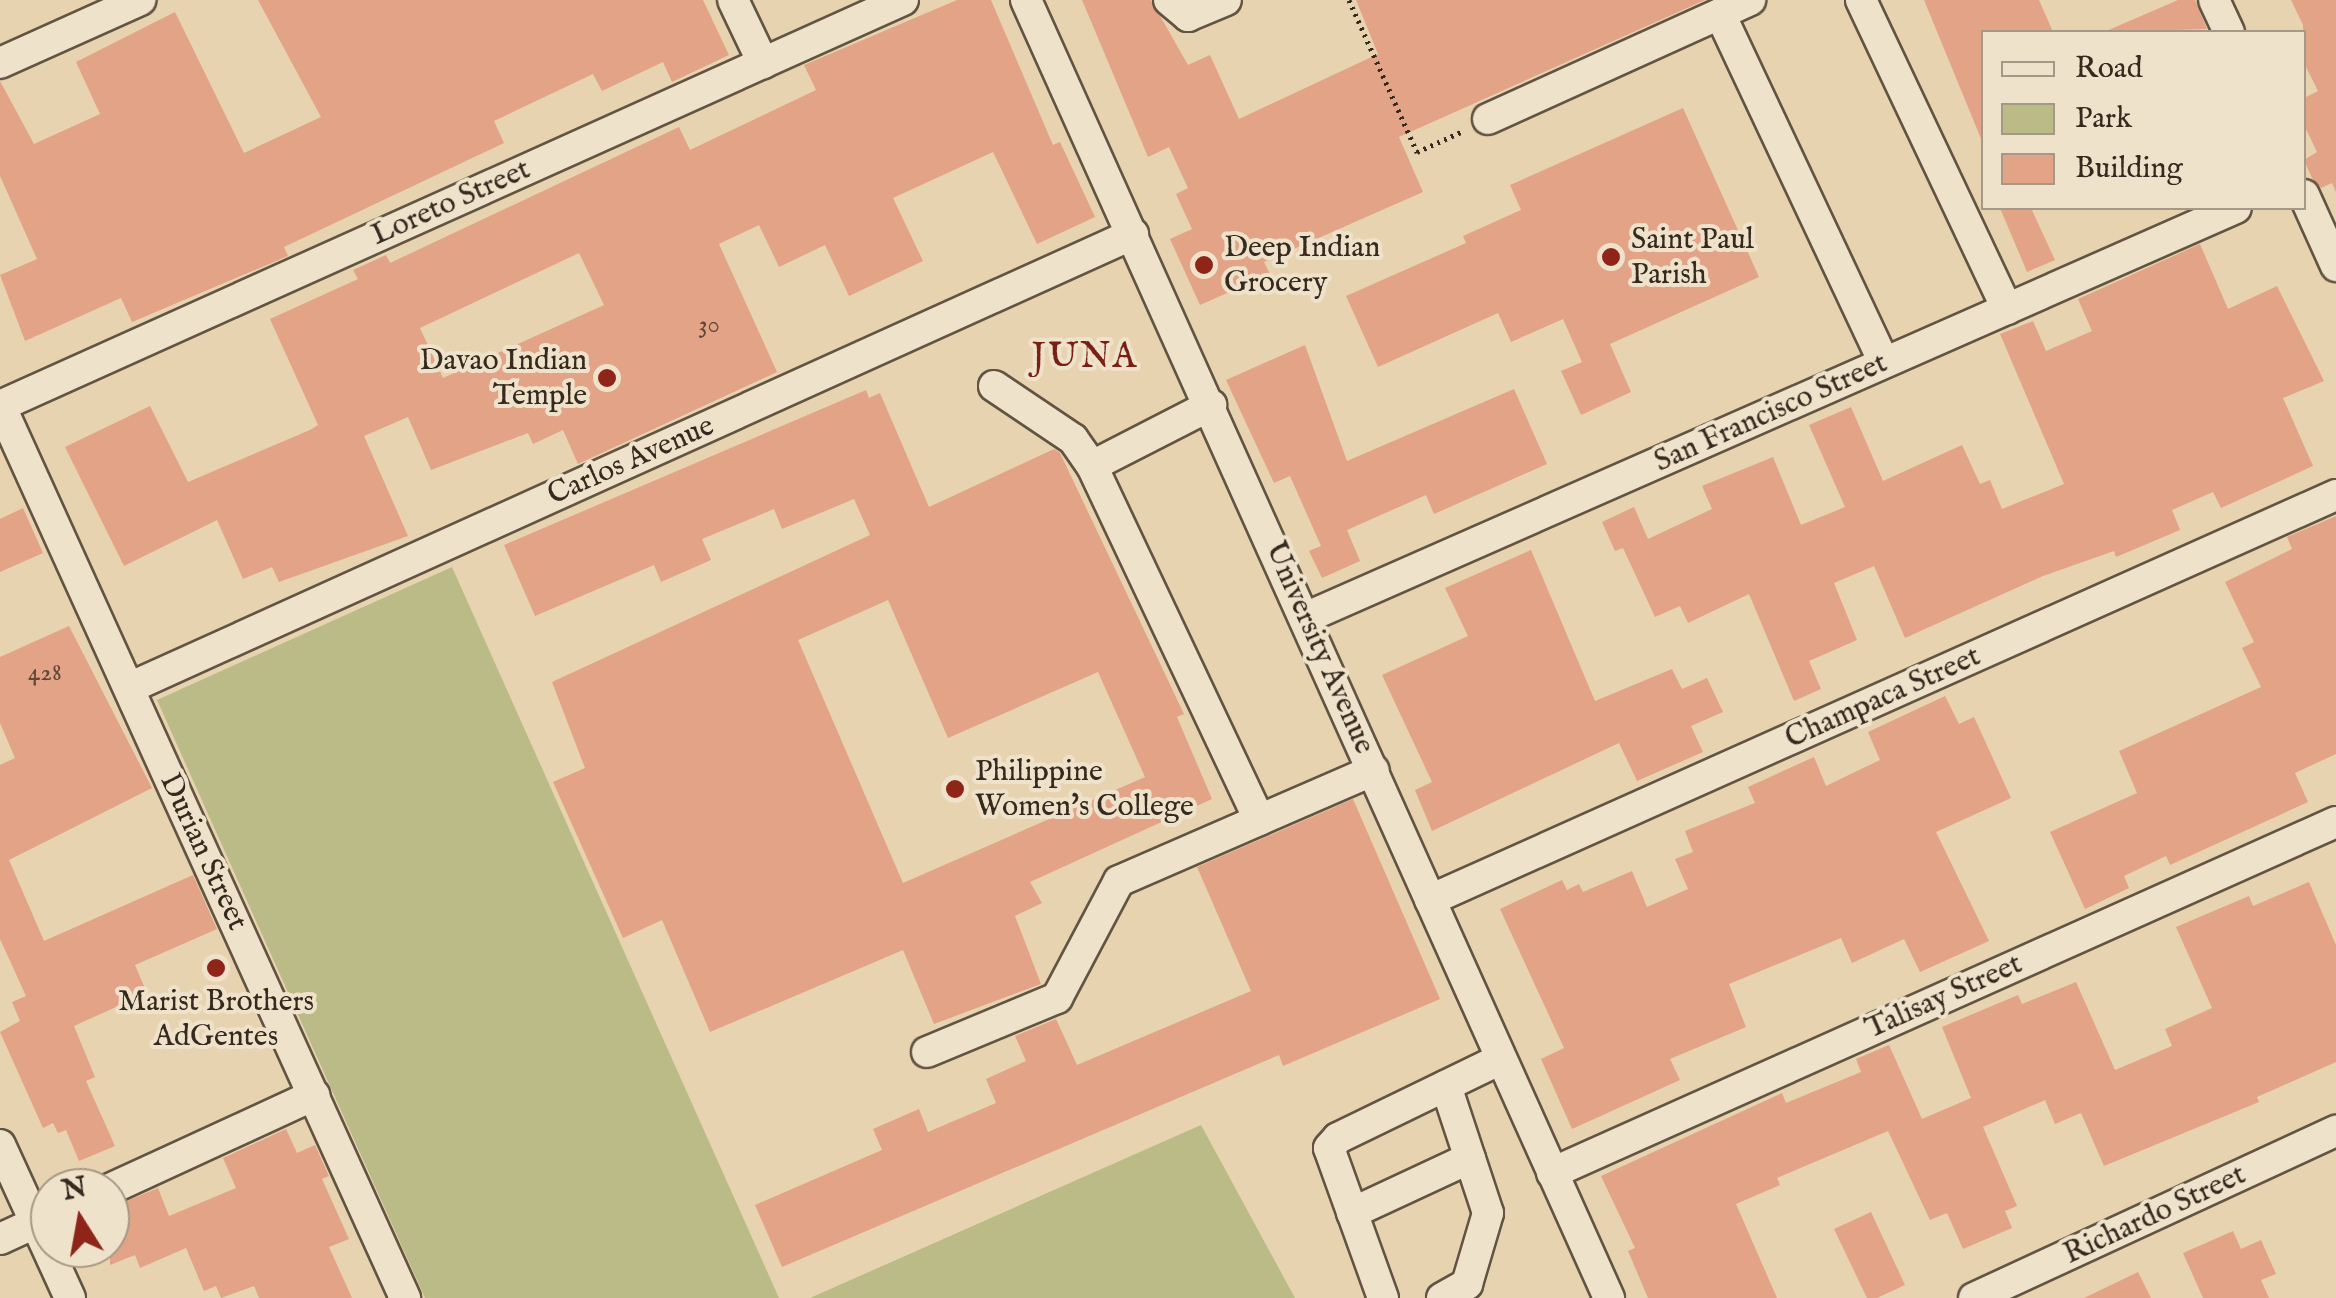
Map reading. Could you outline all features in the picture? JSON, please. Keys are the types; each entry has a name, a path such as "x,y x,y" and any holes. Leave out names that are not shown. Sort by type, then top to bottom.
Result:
{"street":[{"path":"0,64 140,0"},
{"path":"733,0 763,63"},
{"name":"Loreto Street","path":"0,406 902,0"},
{"name":"University Avenue","path":"1026,0 1212,406 1609,1298"},
{"path":"1169,0 1188,16 1226,0"},
{"path":"1488,119 1750,0"},
{"path":"1861,0 2007,308"},
{"path":"2214,0 2228,30"},
{"path":"1720,14 1884,362"},
{"path":"2306,199 2336,266"},
{"name":"San Francisco Street","path":"1305,618 2231,210"},
{"name":"Carlos Avenue","path":"128,688 1133,234"},
{"path":"994,386 1073,439 1092,466 1258,820"},
{"name":"Durian Street","path":"0,406 405,1298"},
{"path":"1092,466 1212,406"},
{"name":"Champaca Street","path":"1430,900 2336,496"},
{"path":"927,1052 1057,998 1119,882 1374,770"},
{"name":"Talisay Street","path":"1552,1173 2336,822"},
{"path":"1383,1298 1329,1148 1338,1138 1501,1059"},
{"path":"1442,1298 1466,1284 1488,1213 1446,1086"},
{"path":"130,1179 314,1095"},
{"name":"Richardo Street","path":"1974,1298 2336,1131"},
{"path":"0,1145 30,1197"},
{"path":"1352,1213 1470,1158"},
{"path":"0,1239 30,1225"},
{"path":"60,1268 70,1298"}],"path":[{"path":"1349,0 1418,152 1488,119"}],"green space":[{"path":"452,567 779,1298 425,1298 157,700"},
{"path":"1201,1125 1295,1298 810,1298"}],"building":[{"path":"258,0 703,0 729,55 672,82 663,62 602,91 593,74 494,121 504,143 284,247 288,256 132,322 121,298 25,341 0,275 37,259 0,176 0,81 34,144 100,114 76,62 175,12 244,153 321,117"},
{"path":"957,0 991,0 1053,145 1060,142 1095,217 1037,244 993,152 893,198 923,261 849,296 825,245 779,267 759,225 719,244 777,372 578,464 563,430 533,444 528,433 431,470 408,417 364,436 408,536 279,582 272,567 243,579 217,520 124,566 65,447 150,406 188,482 310,430 318,425 270,319 358,279 353,270 386,255 390,263 679,127 690,150 816,90 804,65","holes":["579,253 604,305 443,378 420,328"]},
{"path":"1082,0 1151,0 1188,65 1210,55 1239,119 1378,54 1356,0 1705,0 1399,137 1423,192 1264,262 1270,274 1200,305 1170,239 1192,229 1176,194 1188,188 1169,147 1148,157"},
{"path":"1924,0 2039,0 2052,30 1981,30 1981,139"},
{"path":"2178,0 2195,0 2207,29 2173,30 2109,30"},
{"path":"2291,0 2336,0 2336,192 2332,183 2321,188 2306,164 2306,159 2317,152 2306,129 2306,97 2318,91 2306,67 2303,25"},
{"name":"Saint Paul Parish","path":"1683,108 1759,277 1610,344 1631,392 1581,415 1561,371 1582,362 1563,319 1511,342 1498,313 1378,367 1346,296 1466,243 1463,236 1521,210 1510,185"},
{"path":"2001,210 2032,210 2055,260 2027,272"},
{"path":"2200,244 2228,309 2277,286 2324,381 2283,398 2313,466 2221,508 2213,492 2172,510 2180,530 2116,557 2114,551 2043,576 1905,638 1874,566 1834,583 1857,640 1809,661 1821,689 1794,701 1749,594 1688,623 1680,606 1655,617 1623,548 1615,551 1602,522 1634,507 1648,539 1712,509 1702,486 1773,457 1801,525 1845,507 1809,425 1851,407 1883,481 1962,445 1980,484 1990,480 2002,509 2064,484 2000,334 2033,321 2046,351 2092,331 2078,299"},
{"path":"1305,345 1347,461 1514,389 1547,464 1434,514 1426,495 1347,530 1360,561 1322,578 1309,551 1321,546 1290,476 1274,483 1226,380"},
{"path":"866,390 869,398 880,393 929,507 1054,449 1060,453 1184,714 1177,717 1212,799 1030,882 1042,903 1015,916 1041,984 934,1024 903,950 710,1032 662,920 623,938 553,782 585,768 552,682 870,535 854,499 782,529 774,509 702,539 711,560 661,582 654,565 535,616 504,545","holes":["888,600 948,738 1098,672 1145,777 903,883 798,640"]},
{"path":"23,508 43,553 0,572 0,519"},
{"path":"2336,516 2336,754 2295,773 2308,802 2170,865 2166,856 2124,876 2129,888 2085,909 2050,832 2137,793 2119,751 2261,687 2242,648 2254,642 2225,582 2292,549 2287,537"},
{"path":"1531,550 1595,701 1672,669 1682,689 1707,678 1723,712 1691,726 1703,752 1637,781 1619,743 1432,831 1415,790 1432,782 1382,675 1468,636 1445,588"},
{"path":"69,626 152,788 9,860 44,941 193,875 217,929 135,965 147,993 74,1026 95,1077 86,1081 115,1146 79,1161 66,1130 58,1133 53,1123 43,1128 0,1032 20,1021 12,1002 26,996 0,939 0,765 15,758 0,723 0,657"},
{"path":"1945,696 1959,724 1974,717 2011,798 1936,832 1989,941 1920,972 1904,939 1852,963 1841,938 1729,984 1746,1027 1670,1059 1680,1080 1572,1129 1541,1059 1564,1048 1500,909 1562,880 1567,890 1579,884 1583,892 1632,871 1647,907 1688,889 1675,859 1693,852 1685,831 1755,803 1748,787 1814,757 1826,786 1880,760 1868,732"},
{"path":"1353,799 1440,999 1283,1066 1279,1055 782,1267 755,1205 882,1150 873,1129 919,1109 928,1132 996,1103 986,1079 1026,1061 1015,1036 1056,1019 1077,1065 1251,991 1197,867"},
{"path":"2309,882 2336,945 2336,1062 2257,1097 2259,1102 2104,1166 2081,1113 2055,1124 2045,1100 1983,1127 2017,1206 2005,1211 2012,1228 1963,1249 1947,1213 1930,1220 1888,1131 1777,1178 1780,1185 1736,1204 1777,1298 1648,1298 1628,1251 1635,1248 1601,1176 1782,1093 1786,1103 1861,1072 1856,1059 1889,1045 1922,1119 1971,1098 1942,1027 2018,995 2022,1004 2076,982 2115,1070 2172,1046 2165,1029 2212,1008 2176,927 2249,896 2253,906"},
{"path":"286,1129 297,1153 315,1145 329,1176 322,1179 349,1239 329,1247 352,1298 259,1298 254,1286 221,1298 216,1286 204,1291 186,1248 140,1268 135,1255 130,1257 130,1200 158,1188 169,1216 236,1188 223,1158"},
{"path":"1871,1212 1905,1285 1877,1298 1867,1298 1834,1229"},
{"path":"2233,1231 2241,1249 2261,1240 2276,1274 2261,1280 2269,1298 2203,1298 2183,1253"},
{"path":"2138,1272 2151,1298 2084,1298"}],"place":[{"name":"Saint Paul Parish","path":"1611,257"},
{"name":"Deep Indian Grocery","path":"1204,265"},
{"name":"Davao Indian Temple","path":"607,378"},
{"name":"Philippine Women's College","path":"955,789"},
{"name":"Marist Brothers AdGentes","path":"216,968"}],"district":[{"name":"JUNA","path":"1085,358"}]}
